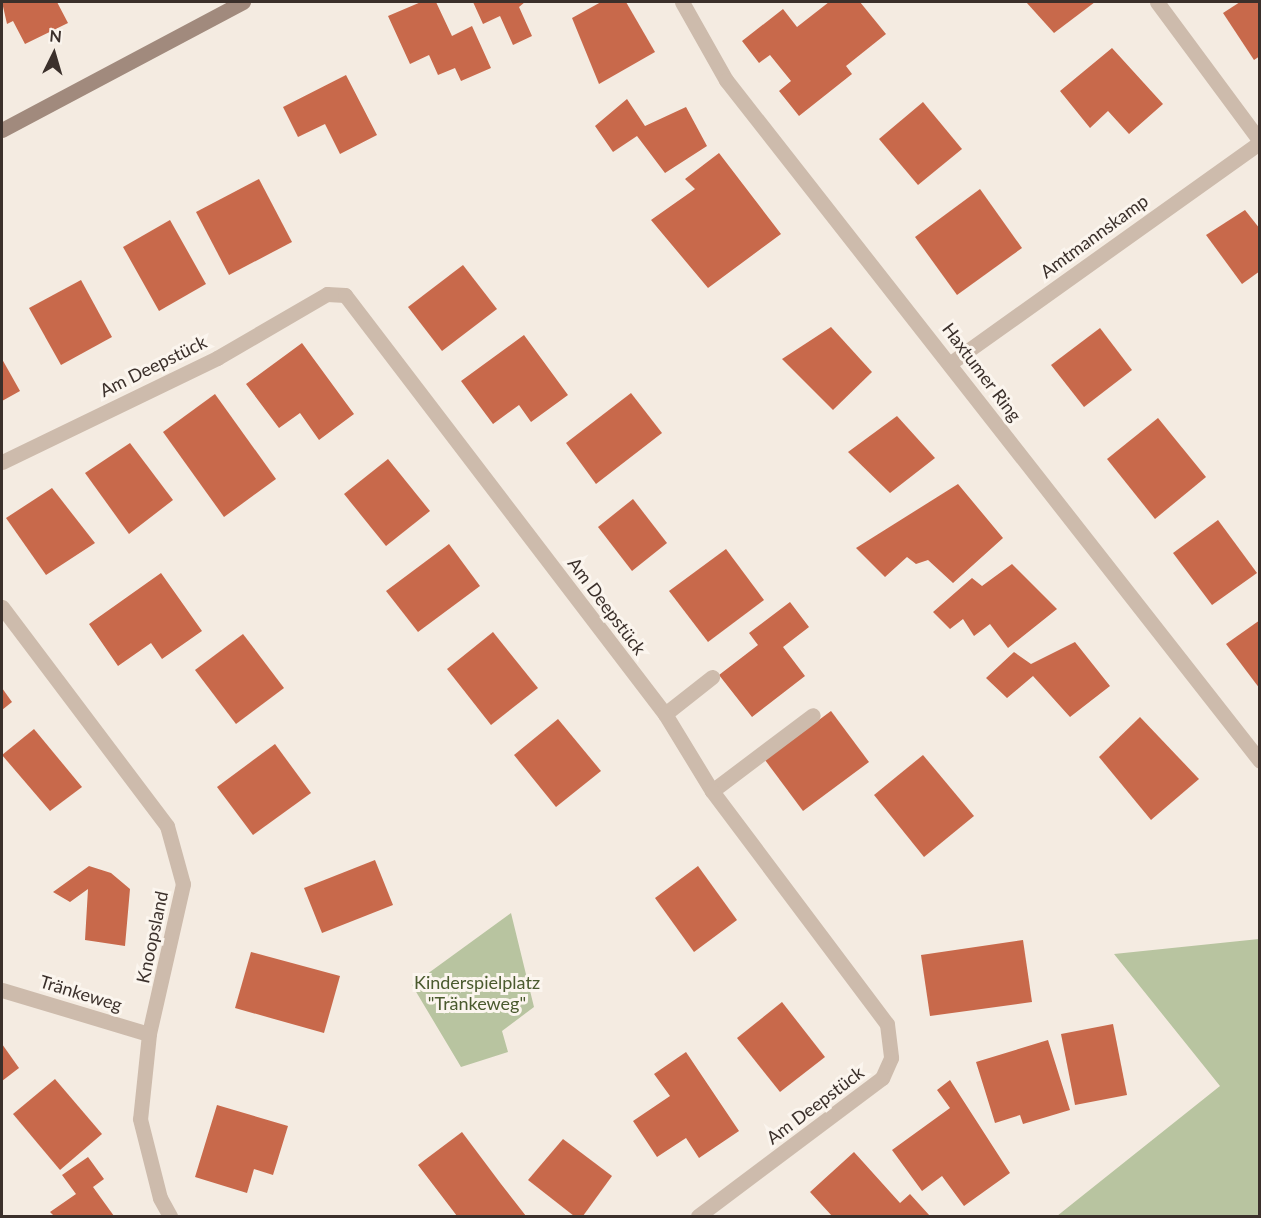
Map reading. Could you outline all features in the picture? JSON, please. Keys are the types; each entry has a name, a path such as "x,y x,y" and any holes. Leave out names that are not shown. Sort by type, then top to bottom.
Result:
{"main road":[{"path":"2,130 243,2"}],"street":[{"name":"Haxtumer Ring","path":"682,2 726,80 952,362 1152,630 1260,761"},
{"name":"Amtmannskamp","path":"952,362 1260,141 1157,2"},
{"name":"Am Deepstück","path":"2,462 217,358 327,294 345,295 665,714 712,791 823,934 887,1024 892,1041 882,1078 698,1216"},
{"name":"Knoopsland","path":"2,607 166,826 183,884 149,1034 140,1119 160,1198 171,1216"},
{"path":"665,714 712,677"},
{"path":"712,791 813,715"},
{"name":"Tränkeweg","path":"2,990 149,1034"}],"green space":[{"name":"Kinderspielplatz \"Tränkeweg\"","path":"511,913 534,1007 502,1031 508,1052 461,1067 412,985"},
{"path":"1259,939 1259,1216 1057,1216 1220,1086 1114,954"}],"building":[{"path":"2,2 57,2 68,23 25,44 13,21 7,24"},
{"path":"421,2 436,2 452,36 472,26 491,68 461,81 455,68 438,75 429,55 410,64 388,16"},
{"path":"473,2 525,2 519,7 532,36 513,45 500,16 483,24"},
{"path":"601,2 626,2 655,52 599,84 572,18"},
{"path":"829,2 860,2 886,34 846,66 852,74 799,116 779,91 791,81 770,55 759,63 742,41 783,9 797,27"},
{"path":"1026,2 1095,2 1054,33"},
{"path":"1240,2 1260,2 1260,56 1254,60 1223,13"},
{"path":"1112,48 1163,104 1129,134 1108,111 1090,128 1060,91"},
{"path":"346,75 377,135 340,154 325,124 298,137 283,107"},
{"path":"627,99 645,126 686,107 707,146 665,173 637,136 613,152 595,126"},
{"path":"923,102 962,149 918,185 879,139"},
{"path":"719,153 781,234 708,288 651,220 695,189 685,179"},
{"path":"259,179 292,242 229,275 196,212"},
{"path":"980,189 1022,248 957,295 915,237"},
{"path":"1245,210 1260,229 1260,271 1242,284 1206,235"},
{"path":"170,220 206,284 159,311 123,247"},
{"path":"463,265 497,309 442,351 408,307"},
{"path":"81,280 112,337 61,365 29,308"},
{"path":"831,327 872,372 833,410 782,359"},
{"path":"1100,328 1132,370 1084,407 1051,365"},
{"path":"524,335 568,395 531,422 519,405 493,424 461,381"},
{"path":"302,343 354,414 319,440 300,413 279,428 246,384"},
{"path":"2,359 20,391 2,401"},
{"path":"631,393 662,433 596,484 566,443"},
{"path":"215,394 276,479 224,517 163,432"},
{"path":"897,416 935,458 890,493 848,452"},
{"path":"1158,418 1206,477 1155,519 1107,459"},
{"path":"130,443 173,500 129,534 85,473"},
{"path":"388,459 430,511 386,546 344,494"},
{"path":"958,484 1003,538 953,583 928,560 916,564 907,557 885,577 856,548"},
{"path":"52,488 95,543 46,575 6,518"},
{"path":"633,499 667,543 632,571 598,527"},
{"path":"1218,520 1257,573 1212,605 1173,553"},
{"path":"449,544 480,586 418,632 386,591"},
{"path":"726,549 764,600 708,642 669,591"},
{"path":"1012,564 1057,609 1008,648 990,624 974,636 963,619 950,629 933,612 972,578 982,586"},
{"path":"161,573 202,631 162,659 151,643 118,666 89,624"},
{"path":"790,602 809,627 783,647 805,676 752,717 719,675 758,645 749,633"},
{"path":"1260,620 1260,689 1226,644"},
{"path":"493,632 538,688 491,725 447,669"},
{"path":"243,634 284,688 236,724 195,670"},
{"path":"1075,642 1110,686 1070,717 1033,676 1007,698 986,678 1014,652 1031,664"},
{"path":"2,688 12,702 2,710"},
{"path":"831,711 869,762 803,811 765,760"},
{"path":"1140,717 1199,779 1151,820 1099,757"},
{"path":"558,719 601,771 556,807 514,755"},
{"path":"34,729 82,787 50,811 2,755"},
{"path":"275,744 311,793 253,835 217,787"},
{"path":"923,755 974,816 924,857 874,795"},
{"path":"375,860 393,905 322,933 304,888"},
{"path":"89,866 111,873 130,889 125,946 85,940 88,889 70,902 53,892"},
{"path":"698,866 737,920 694,952 655,898"},
{"path":"1023,940 1032,1002 930,1016 921,955"},
{"path":"251,952 340,976 324,1033 235,1008"},
{"path":"782,1002 825,1057 780,1092 737,1038"},
{"path":"1113,1024 1127,1095 1075,1105 1061,1034"},
{"path":"1048,1040 1070,1110 1023,1124 1020,1115 995,1123 976,1062"},
{"path":"2,1044 19,1068 2,1081"},
{"path":"686,1052 739,1131 699,1158 686,1138 657,1157 633,1121 670,1096 654,1074"},
{"path":"55,1079 102,1134 60,1170 13,1114"},
{"path":"950,1080 1010,1173 964,1206 942,1176 922,1191 892,1150 950,1108 937,1090"},
{"path":"217,1105 288,1126 273,1175 254,1169 247,1193 195,1177"},
{"path":"462,1132 526,1216 457,1216 418,1165"},
{"path":"563,1139 612,1176 583,1216 574,1216 528,1180"},
{"path":"854,1152 900,1203 910,1194 930,1216 832,1216 810,1192"},
{"path":"88,1157 104,1179 93,1187 114,1216 54,1216 50,1212 76,1194 62,1175"}]}
